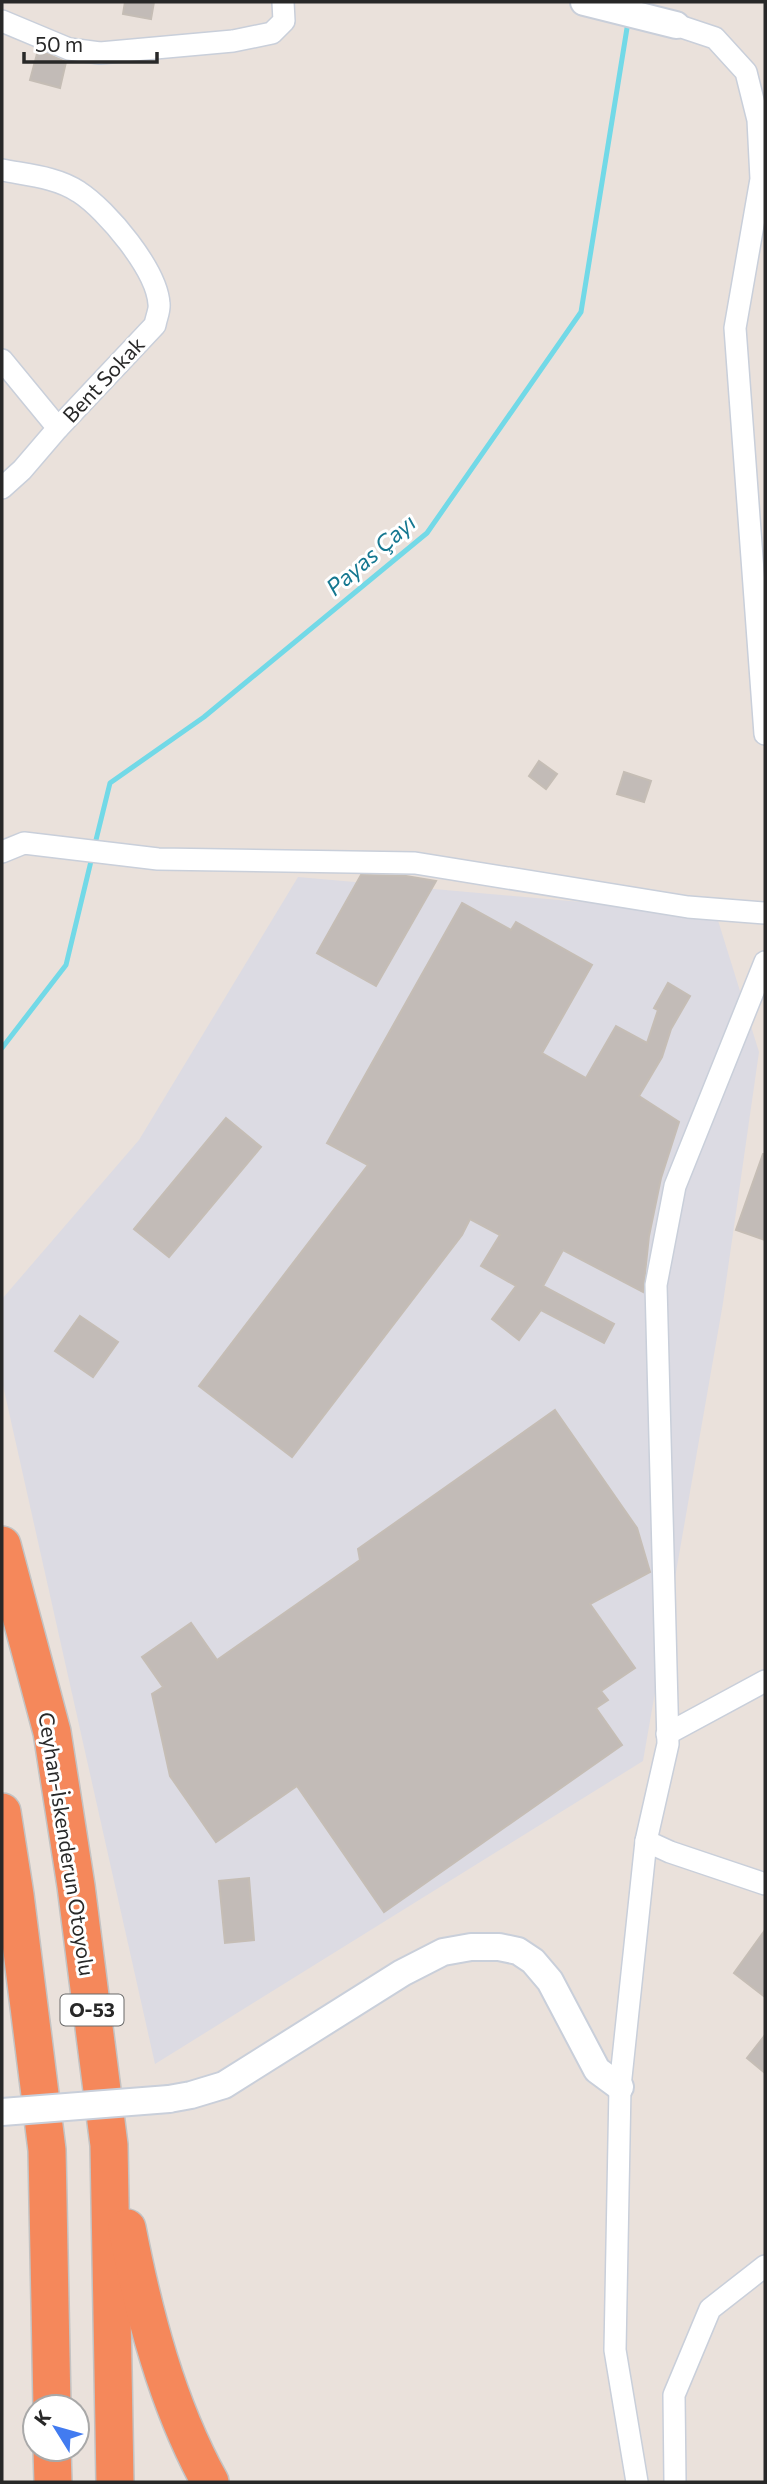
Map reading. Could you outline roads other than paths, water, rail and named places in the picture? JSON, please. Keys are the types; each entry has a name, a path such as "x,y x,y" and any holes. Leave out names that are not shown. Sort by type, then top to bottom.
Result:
{"highway":[{"name":"Ceyhan-İskenderun Otoyolu","path":"2,1545 52,1732 76,1886 109,2145 115,2482"},
{"name":"O-53","path":"2,1812 47,2150 52,2393"},
{"path":"76,1886 127,2229 143,2305 167,2383 209,2482"},
{"path":"52,2463 53,2482"}],"street":[{"path":"2,21 69,50 100,53 140,51 233,41 272,33 284,21 284,2"},
{"path":"584,2 676,25 715,38 746,72 758,120 761,179 735,328 765,734"},
{"name":"Bent Sokak","path":"2,170 57,181 79,191 100,208 133,247 151,277 159,304 155,325 22,470 2,488"},
{"path":"2,360 58,428"},
{"path":"2,852 5,848 24,843 159,859 415,863 688,907 765,913"},
{"path":"637,2482 615,2350 620,2087 646,1842 668,1744 656,1285 675,1186 765,962"},
{"path":"667,1734 765,1681"},
{"path":"646,1842 765,1884"},
{"path":"2,2112 169,2099 224,2085 402,1973 443,1952 471,1947 499,1947 518,1951 533,1961 550,1981 597,2070 620,2087"},
{"path":"675,2482 674,2395 710,2309 765,2266"}],"waterway":[{"name":"Payas Çayı","path":"94,848 110,783 204,717 427,533 581,312 628,22"},
{"name":"Payas Çayı","path":"2,1048 66,965 92,857"}]}
